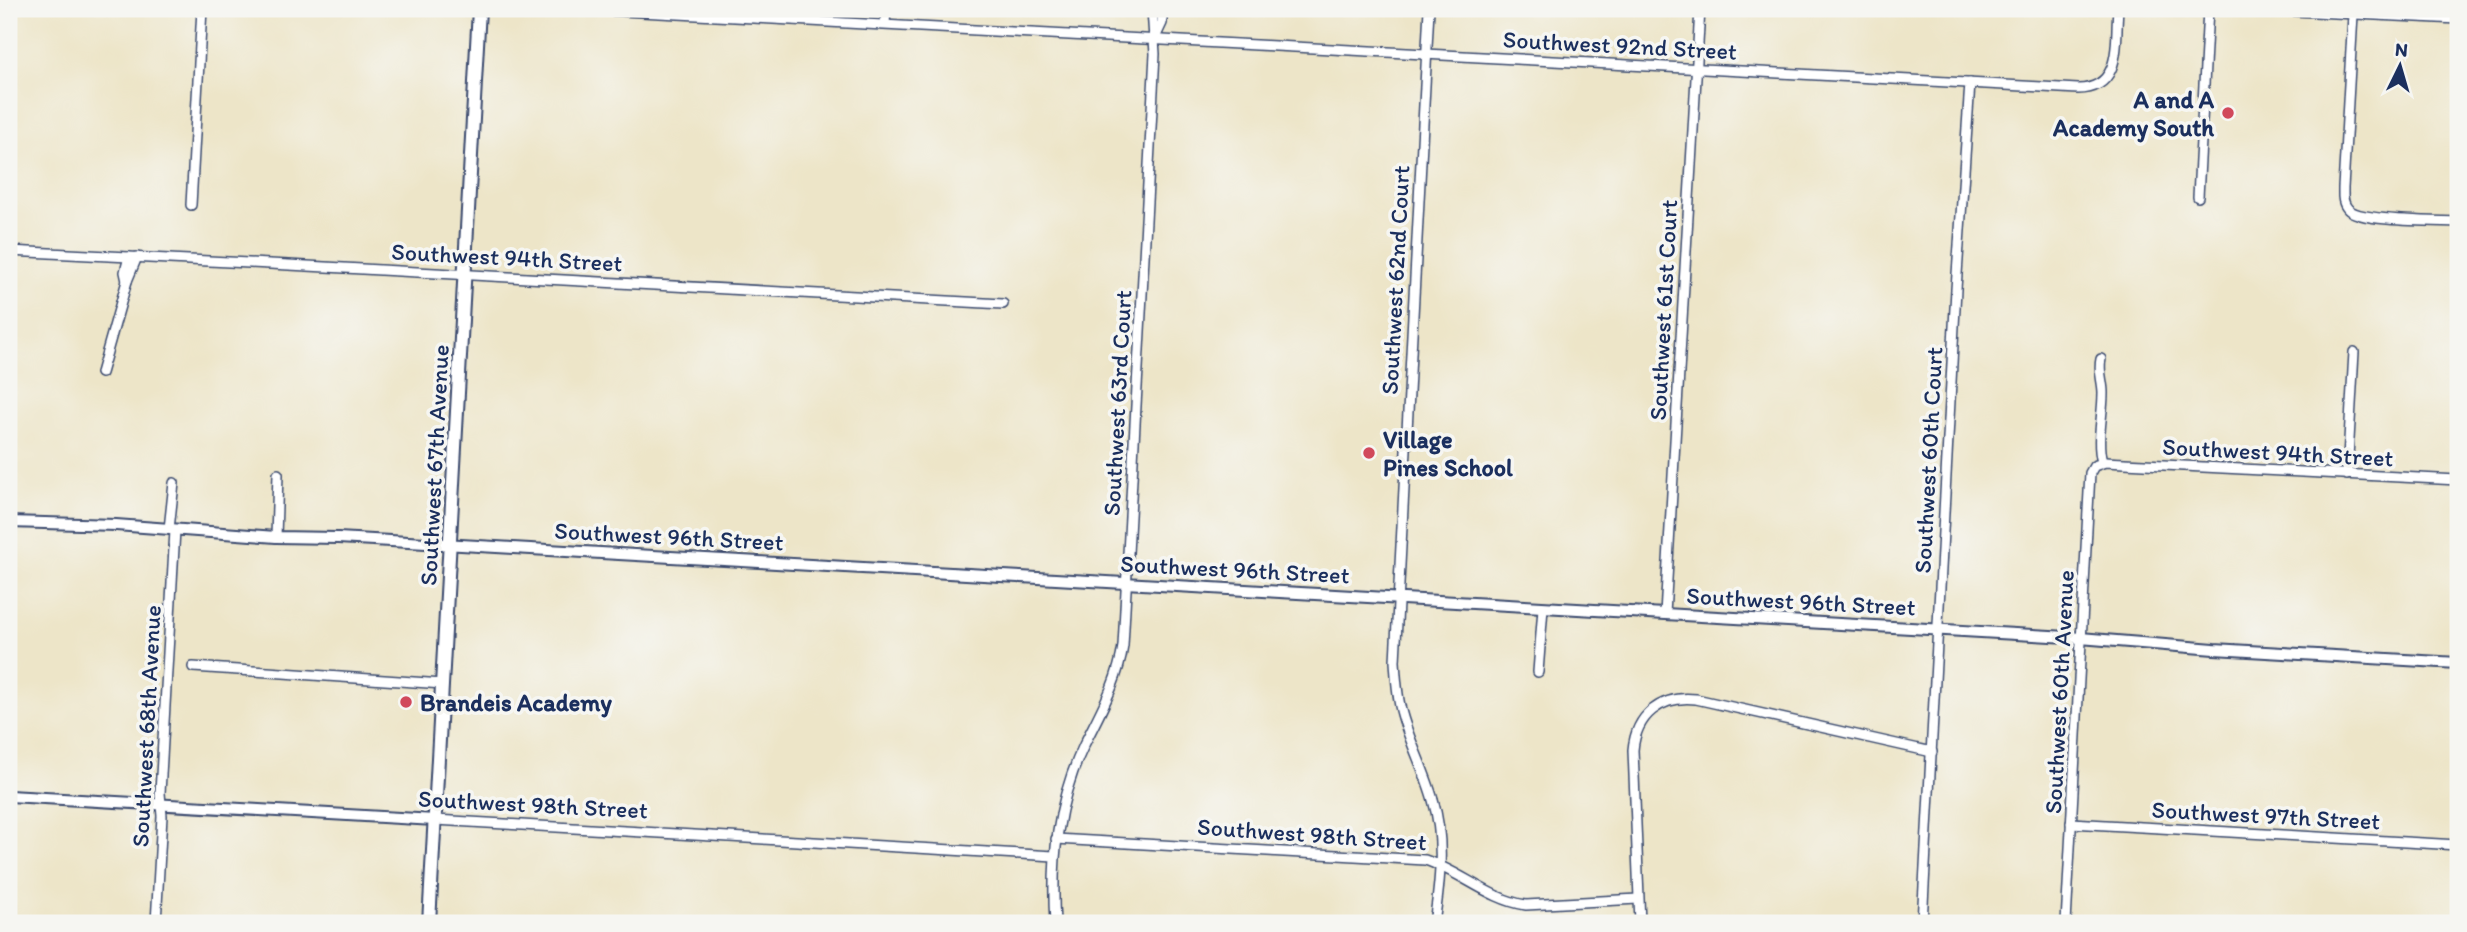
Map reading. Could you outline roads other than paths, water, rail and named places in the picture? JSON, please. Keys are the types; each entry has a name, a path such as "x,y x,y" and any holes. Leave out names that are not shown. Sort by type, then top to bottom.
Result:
{"main road":[{"name":"Southwest 67th Avenue","path":"429,923 479,9"}],"street":[{"path":"191,205 202,9"},
{"name":"Southwest 92nd Street","path":"584,9 2086,89 2105,80 2113,66 2118,9"},
{"path":"885,24 886,9"},
{"name":"Southwest 63rd Court","path":"1055,923 1054,856 1063,808 1078,761 1105,704 1119,666 1125,626 1154,40 1152,9"},
{"name":"Southwest 63rd Court","path":"1154,40 1161,23 1162,9"},
{"name":"Southwest 62nd Court","path":"1429,9 1395,660 1399,705 1433,800 1440,831 1440,865 1434,923"},
{"name":"Southwest 61st Court","path":"1665,614 1700,9"},
{"path":"2198,197 2208,9"},
{"path":"2252,9 2458,19"},
{"path":"2353,15 2343,188 2343,200 2348,210 2370,218 2458,222"},
{"name":"Southwest 60th Court","path":"1922,923 1956,289 1970,83"},
{"name":"Southwest 94th Street","path":"9,251 1003,304"},
{"path":"101,373 133,257"},
{"path":"2347,475 2354,352"},
{"name":"Southwest 60th Avenue","path":"2066,923 2090,473 2099,463 2103,393 2099,370 2101,359"},
{"name":"Southwest 94th Street","path":"2099,463 2458,480"},
{"path":"276,537 278,474"},
{"name":"Southwest 68th Avenue","path":"156,923 174,483"},
{"name":"Southwest 96th Street","path":"9,522 338,538 1665,614 2458,663"},
{"path":"1538,672 1543,608"},
{"path":"194,667 443,684"},
{"path":"1640,923 1633,743 1643,720 1655,707 1677,698 1696,699 1931,752"},
{"name":"Southwest 98th Street","path":"9,796 1054,856"},
{"name":"Southwest 97th Street","path":"2071,823 2458,845"},
{"name":"Southwest 98th Street","path":"1056,839 1425,860 1519,904 1639,899"},
{"path":"11,923 12,903"}],"place":[{"name":"A and A Academy South","path":"2228,113"},
{"name":"Village Pines School","path":"1369,453"},
{"name":"Brandeis Academy","path":"406,702"}]}
